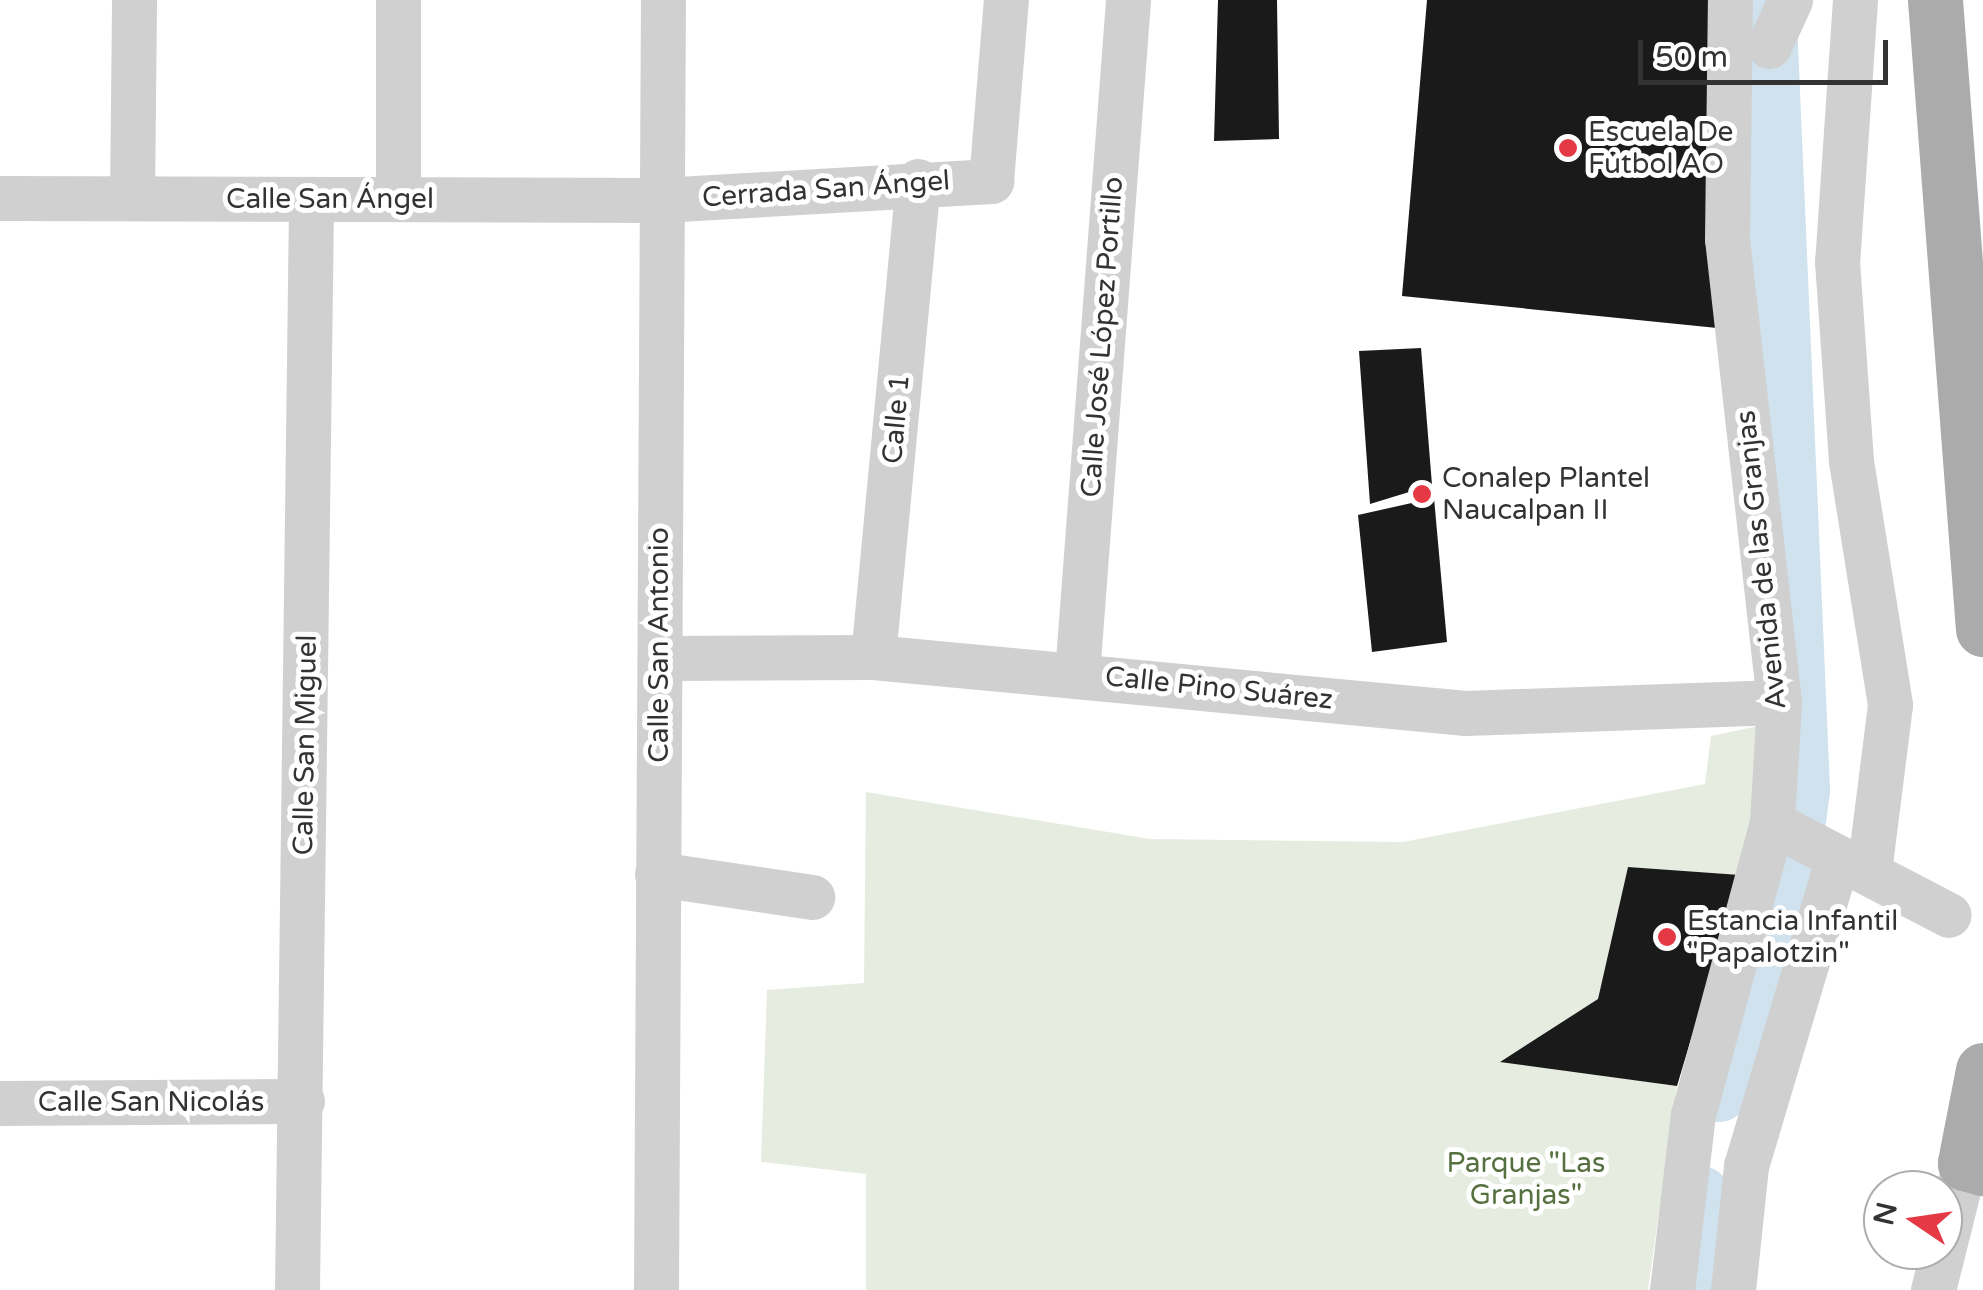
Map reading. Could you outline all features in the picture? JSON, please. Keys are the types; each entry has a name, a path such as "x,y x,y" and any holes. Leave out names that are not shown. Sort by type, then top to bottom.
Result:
{"main road":[{"path":"1935,0 1983,629"},
{"path":"1974,1166 1983,1070"}],"street":[{"path":"132,198 134,0"},
{"path":"398,0 398,199"},
{"name":"Calle San Antonio","path":"656,1290 663,0"},
{"name":"Cerrada San Ángel","path":"661,200 918,181 991,181 1006,0"},
{"name":"Calle José López Portillo","path":"1077,674 1128,0"},
{"name":"Avenida de las Granjas","path":"1730,0 1727,239 1778,702 1814,844 1746,1166 1733,1290"},
{"path":"1769,46 1790,0"},
{"path":"1855,0 1837,260 1852,461 1890,705 1814,844 1948,915"},
{"name":"Calle 1","path":"873,657 918,181"},
{"name":"Calle San Ángel","path":"0,198 661,200"},
{"name":"Calle San Miguel","path":"297,1290 311,200"},
{"name":"Calle Pino Suárez","path":"660,658 873,657 1465,712 1778,702"},
{"name":"Avenida de las Granjas","path":"1672,1290 1694,1115 1814,844"},
{"path":"657,874 812,897"},
{"name":"Calle San Nicolás","path":"0,1103 302,1101"},
{"path":"1933,1290 1974,1166"}],"green space":[{"name":"Parque \"Las Granjas\"","path":"1763,725 1753,827 1740,875 1628,867 1598,999 1501,1061 1677,1086 1648,1290 866,1290 866,1174 761,1162 767,990 864,983 866,792 1150,839 1403,842 1705,784 1711,736"}],"building":[{"path":"1218,0 1277,0 1279,139 1214,141"},
{"name":"Escuela De Fútbol AO","path":"1427,0 1715,0 1727,329 1402,296"},
{"path":"1421,348 1432,485 1370,504 1359,351"},
{"path":"1434,498 1447,642 1372,652 1358,515"},
{"name":"Estancia Infantil \"Papalotzin\"","path":"1628,867 1740,875 1677,1086 1500,1062 1598,999"}],"waterway":[{"path":"1719,1092 1786,895 1800,790 1766,0"},
{"path":"1695,1290 1701,1196"}],"place":[{"name":"Escuela De Fútbol AO","path":"1568,148"},
{"name":"Conalep Plantel Naucalpan II","path":"1422,494"},
{"name":"Estancia Infantil \"Papalotzin\"","path":"1667,937"}]}
